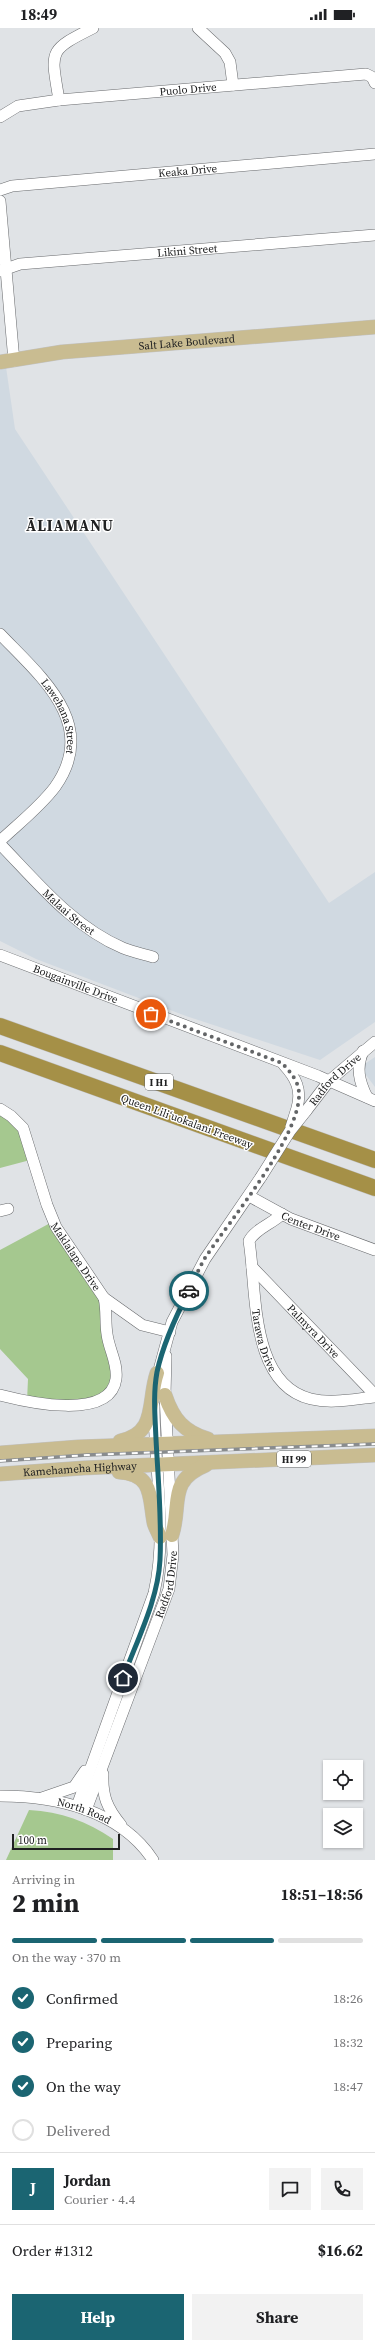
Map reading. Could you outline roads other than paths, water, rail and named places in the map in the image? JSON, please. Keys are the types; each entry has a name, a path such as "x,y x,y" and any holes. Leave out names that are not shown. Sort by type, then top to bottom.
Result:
{"highway":[{"name":"I H1","path":"0,1026 375,1160"},
{"name":"Queen Liliʻuokalani Freeway","path":"0,1053 375,1188"},
{"path":"317,1139 375,1157"},
{"path":"263,1148 375,1198"}],"main road":[{"name":"Salt Lake Boulevard","path":"0,362 62,352 375,327"},
{"path":"78,1447 129,1439 140,1434 147,1423 152,1389 157,1373"},
{"path":"166,1395 174,1416 184,1428 192,1434 218,1442"},
{"name":"Kamehameha Highway","path":"0,1453 78,1447 375,1436"},
{"name":"Kamehameha Highway","path":"0,1474 83,1468 375,1456"},
{"path":"83,1468 127,1472 143,1482 150,1490 154,1524 166,1536 176,1522 176,1496 182,1483 192,1471 212,1463"}],"street":[{"path":"58,100 53,63 56,50 64,42 93,28"},
{"path":"198,28 225,53 230,62 233,85"},
{"name":"Puolo Drive","path":"0,117 18,106 58,100 366,74 372,77 375,83"},
{"name":"Keaka Drive","path":"0,190 12,186 375,154"},
{"path":"0,201 4,270 14,360"},
{"name":"Likini Street","path":"4,270 20,264 375,235"},
{"name":"Lawehana Street","path":"0,634 56,695 67,717 70,741 66,765 55,787 0,841"},
{"name":"Malaai Street","path":"0,844 62,908 91,930 123,948 153,958"},
{"name":"Bougainville Drive","path":"0,955 329,1081 371,1099"},
{"name":"Radford Drive","path":"162,1444 154,1402 157,1373 166,1347 172,1322 205,1259 250,1196 290,1131 301,1109 329,1081 375,1042"},
{"path":"364,1050 360,1060 359,1077 371,1099"},
{"path":"282,1063 297,1082 301,1109"},
{"name":"Maklalapa Drive","path":"0,1109 11,1116 23,1128 47,1205 56,1227 104,1298 107,1309 107,1336 116,1369 116,1379 109,1394 93,1404 50,1405 0,1395"},
{"name":"Center Drive","path":"250,1196 282,1214 375,1250"},
{"name":"Tarawa Drive","path":"282,1214 270,1225 252,1236 250,1241 259,1333 268,1358 279,1378 296,1393 311,1399 335,1402 375,1396"},
{"name":"Palmyra Drive","path":"252,1267 375,1396"},
{"path":"104,1298 142,1325 170,1332"},
{"name":"Radford Drive","path":"82,1808 105,1761 169,1589 172,1570 166,1536 162,1444 166,1395 166,1347"},
{"name":"Radford Drive","path":"82,1808 96,1752 154,1593 166,1536"},
{"path":"42,1798 74,1787 96,1752"},
{"path":"105,1761 102,1791 106,1805 126,1830"},
{"name":"North Road","path":"0,1796 42,1798 82,1808 126,1830 153,1860"}],"railway":[{"path":"0,1461 87,1455 375,1444"}],"district":[{"name":"ĀLIAMANU","path":"70,526"}]}
